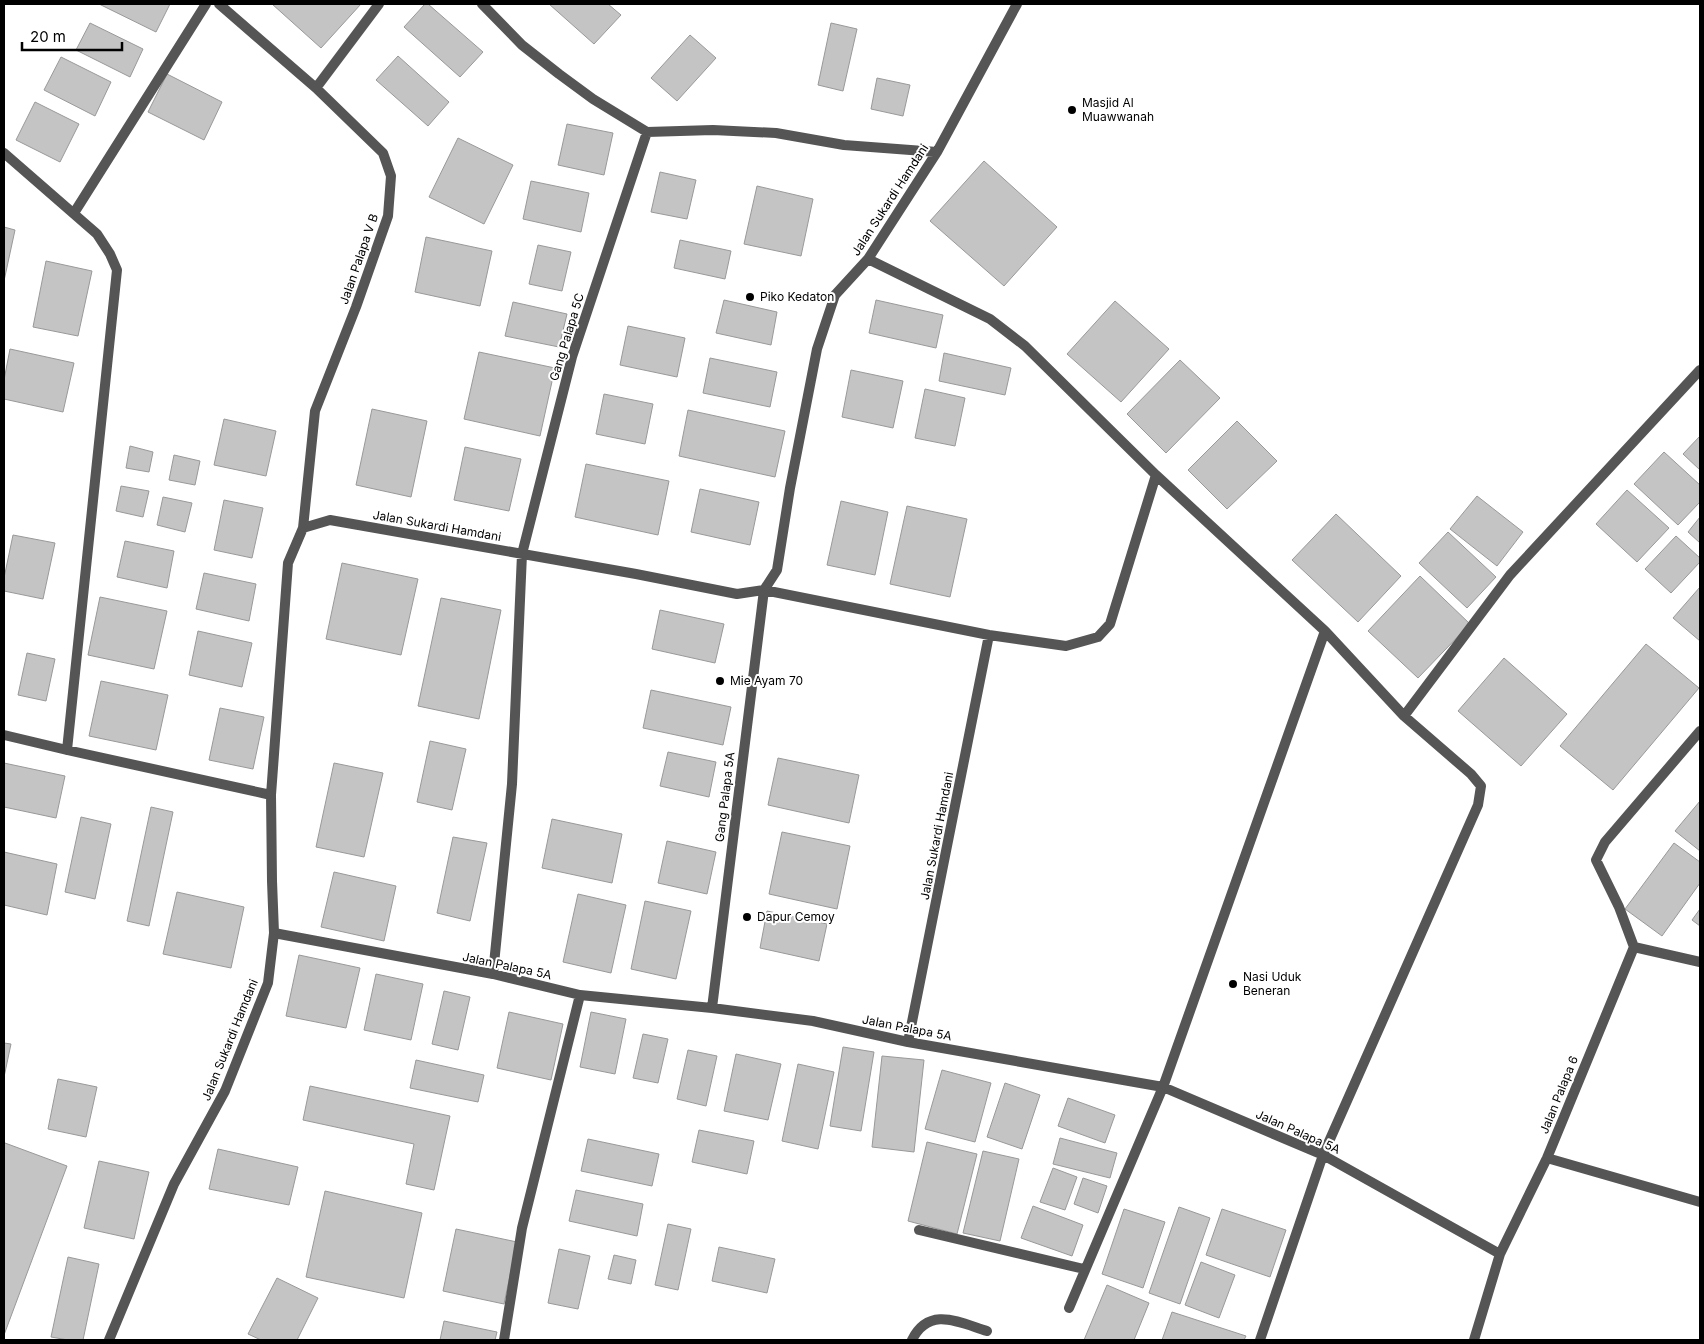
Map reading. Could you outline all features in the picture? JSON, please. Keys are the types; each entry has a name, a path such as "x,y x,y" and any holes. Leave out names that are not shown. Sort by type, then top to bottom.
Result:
{"street":[{"path":"74,212 206,4"},
{"name":"Jalan Palapa V B","path":"219,4 316,88 383,154 391,176 388,216 356,307 315,411 304,528"},
{"path":"316,88 379,4"},
{"path":"482,4 522,45 559,74 593,99 647,132 713,130 776,133 844,145 937,152"},
{"name":"Jalan Sukardi Hamdani","path":"109,1340 174,1184 225,1091 268,983 274,933 271,795 288,564 304,528 330,520 636,574 737,594 764,590 777,570 790,488 817,349 835,295 868,259 937,152 1016,4"},
{"name":"Gang Palapa 5C","path":"492,974 512,784 522,554 572,357 647,132"},
{"path":"4,153 97,234 110,254 117,270 67,750"},
{"path":"868,259 990,319 1026,346 1156,476 1325,631 1404,716 1471,774 1481,786 1478,805 1323,1155 1260,1340"},
{"path":"1404,716 1510,575 1700,370"},
{"path":"764,590 989,635 1066,646 1098,638 1110,624 1156,476"},
{"name":"Gang Palapa 5A","path":"712,1008 764,590"},
{"path":"1069,1308 1163,1087 1325,631"},
{"name":"Jalan Sukardi Hamdani","path":"908,1042 989,635"},
{"path":"1700,731 1605,842 1596,860 1619,907 1634,947 1700,962"},
{"path":"4,735 271,795"},
{"name":"Jalan Palapa 5A","path":"274,933 492,974 580,995 712,1008 813,1021 908,1042 1163,1087 1323,1155 1500,1254"},
{"name":"Jalan Palapa 6","path":"1474,1340 1500,1254 1547,1158 1634,947"},
{"path":"504,1340 522,1228 580,995"},
{"path":"1547,1158 1700,1202"},
{"path":"919,1230 1084,1269"},
{"path":"912,1340 925,1323 939,1318 987,1331"}],"building":[{"path":"99,4 170,4 156,32"},
{"path":"272,4 361,4 321,48"},
{"path":"425,4 428,4 483,52 460,77 404,27"},
{"path":"549,4 608,4 621,15 594,44"},
{"path":"90,23 143,49 130,77 76,50"},
{"path":"831,23 857,29 843,91 818,85"},
{"path":"690,35 716,58 677,101 651,78"},
{"path":"398,56 449,102 428,126 376,80"},
{"path":"61,57 111,82 95,116 44,90"},
{"path":"167,74 222,102 204,140 148,112"},
{"path":"877,78 910,85 903,116 871,109"},
{"path":"35,102 79,124 60,162 16,140"},
{"path":"567,124 613,133 604,175 558,165"},
{"path":"458,138 513,165 484,224 429,197"},
{"path":"984,161 1057,227 1004,286 930,221"},
{"path":"660,172 696,180 687,219 651,212"},
{"path":"531,181 589,193 581,232 523,219"},
{"path":"757,186 813,199 801,256 744,244"},
{"path":"4,227 15,230 4,281"},
{"path":"426,237 492,251 480,306 415,292"},
{"path":"680,240 731,251 725,279 674,268"},
{"path":"538,245 571,252 562,291 529,284"},
{"path":"46,261 92,271 78,336 33,327"},
{"path":"724,300 777,312 771,345 716,333"},
{"path":"876,300 943,315 936,348 869,333"},
{"path":"1115,301 1169,349 1121,402 1067,354"},
{"path":"513,302 567,314 559,347 505,336"},
{"path":"628,326 685,338 677,377 620,365"},
{"path":"10,349 74,363 63,412 4,399 4,380"},
{"path":"479,352 555,368 540,436 464,419"},
{"path":"944,353 1011,368 1005,395 939,381"},
{"path":"710,358 777,372 770,407 703,393"},
{"path":"1180,360 1220,398 1166,453 1127,414"},
{"path":"851,370 903,381 893,428 842,417"},
{"path":"925,389 965,398 955,446 915,438"},
{"path":"604,394 653,404 645,444 596,434"},
{"path":"372,409 427,421 411,497 356,485"},
{"path":"688,410 785,431 775,477 679,456"},
{"path":"224,419 276,431 266,476 214,465"},
{"path":"1237,421 1277,461 1227,509 1188,470"},
{"path":"1700,436 1700,470 1683,454"},
{"path":"130,446 153,452 149,472 126,468"},
{"path":"465,447 521,459 509,511 454,500"},
{"path":"1664,452 1700,485 1700,502 1678,525 1634,484"},
{"path":"174,455 200,461 195,485 169,480"},
{"path":"586,464 669,481 658,535 575,517"},
{"path":"121,486 149,491 143,517 116,511"},
{"path":"700,489 759,502 750,545 691,532"},
{"path":"1627,490 1669,528 1637,562 1596,524"},
{"path":"1477,496 1523,532 1497,566 1450,529"},
{"path":"163,497 192,503 185,532 157,525"},
{"path":"224,500 263,508 252,558 214,550"},
{"path":"841,501 888,512 875,575 827,565"},
{"path":"907,506 967,519 950,597 890,584"},
{"path":"1336,514 1401,576 1358,622 1292,560"},
{"path":"1700,517 1700,543 1688,532"},
{"path":"1448,532 1496,577 1467,608 1419,563"},
{"path":"13,535 55,543 43,599 4,591 4,578"},
{"path":"1676,536 1700,558 1700,562 1671,593 1645,569"},
{"path":"125,541 174,551 167,588 117,577"},
{"path":"342,563 418,579 401,655 326,639"},
{"path":"204,573 256,584 249,621 196,609"},
{"path":"1420,576 1470,624 1418,678 1368,631"},
{"path":"1700,587 1700,641 1673,618"},
{"path":"100,597 167,611 154,669 88,655"},
{"path":"441,598 501,610 479,719 418,706"},
{"path":"660,610 724,624 715,663 652,649"},
{"path":"198,631 252,643 242,687 189,675"},
{"path":"1646,644 1699,688 1613,790 1560,746"},
{"path":"27,653 55,659 46,701 18,695"},
{"path":"1504,658 1567,714 1521,766 1458,711"},
{"path":"101,681 168,695 156,750 89,736"},
{"path":"651,690 731,707 723,745 643,728"},
{"path":"220,708 264,717 253,769 209,760"},
{"path":"430,741 466,749 452,810 417,802"},
{"path":"668,752 716,762 709,797 660,786"},
{"path":"778,758 859,775 849,823 768,805"},
{"path":"4,763 65,776 56,818 4,807"},
{"path":"334,763 383,773 364,857 316,847"},
{"path":"1700,801 1700,851 1675,831"},
{"path":"151,807 173,812 149,926 127,921"},
{"path":"81,817 111,824 95,899 65,892"},
{"path":"552,819 622,834 612,883 542,868"},
{"path":"782,832 850,846 837,909 769,894"},
{"path":"453,837 487,843 470,921 437,913"},
{"path":"667,841 716,852 707,894 658,883"},
{"path":"1674,843 1700,862 1700,883 1662,936 1625,909"},
{"path":"4,852 57,864 47,915 4,905"},
{"path":"334,872 396,886 384,941 321,927"},
{"path":"177,892 244,907 231,968 163,954"},
{"path":"578,894 626,905 611,973 563,962"},
{"path":"645,901 691,911 676,979 631,969"},
{"path":"1700,909 1700,926 1692,920"},
{"path":"767,911 827,924 819,961 760,948"},
{"path":"299,955 360,968 346,1028 286,1016"},
{"path":"376,974 423,984 411,1040 364,1030"},
{"path":"444,991 470,997 458,1050 432,1044"},
{"path":"509,1012 563,1024 551,1080 497,1068"},
{"path":"591,1012 626,1019 615,1074 580,1067"},
{"path":"643,1034 668,1039 658,1083 633,1078"},
{"path":"4,1043 11,1044 4,1077"},
{"path":"843,1047 874,1052 861,1131 830,1126"},
{"path":"688,1050 717,1056 706,1106 677,1099"},
{"path":"736,1054 781,1064 768,1120 724,1111"},
{"path":"882,1056 924,1060 914,1152 872,1147"},
{"path":"416,1060 484,1075 478,1102 410,1088"},
{"path":"798,1064 834,1072 818,1149 782,1141"},
{"path":"942,1070 991,1083 975,1142 925,1129"},
{"path":"58,1079 97,1087 86,1137 48,1129"},
{"path":"1005,1083 1040,1095 1022,1149 987,1137"},
{"path":"310,1086 450,1116 434,1190 406,1184 414,1144 303,1120"},
{"path":"1068,1098 1115,1115 1105,1143 1058,1126"},
{"path":"699,1130 754,1141 747,1174 692,1162"},
{"path":"1060,1138 1117,1153 1110,1178 1053,1164"},
{"path":"588,1139 659,1154 652,1186 581,1171"},
{"path":"927,1142 977,1154 957,1234 908,1221"},
{"path":"5,1143 67,1166 4,1335 4,1145"},
{"path":"218,1149 298,1167 289,1205 209,1189"},
{"path":"983,1151 1019,1159 1000,1241 963,1233"},
{"path":"99,1161 149,1172 134,1239 84,1228"},
{"path":"1053,1168 1077,1177 1065,1210 1040,1202"},
{"path":"1083,1178 1107,1186 1098,1213 1074,1204"},
{"path":"576,1190 643,1204 637,1236 569,1221"},
{"path":"325,1191 422,1213 404,1298 306,1277"},
{"path":"1033,1206 1083,1225 1072,1256 1021,1238"},
{"path":"1179,1207 1210,1218 1180,1304 1149,1293"},
{"path":"1124,1209 1165,1222 1143,1288 1102,1274"},
{"path":"1222,1209 1286,1230 1270,1277 1206,1255"},
{"path":"668,1224 691,1229 678,1290 655,1285"},
{"path":"456,1229 517,1242 504,1304 443,1291"},
{"path":"719,1247 775,1259 767,1293 712,1281"},
{"path":"559,1249 590,1256 578,1309 548,1303"},
{"path":"614,1255 636,1260 631,1284 608,1279"},
{"path":"68,1257 99,1264 83,1340 51,1337"},
{"path":"1201,1262 1235,1275 1219,1318 1185,1305"},
{"path":"277,1278 318,1298 297,1340 261,1340 248,1334"},
{"path":"1107,1285 1149,1303 1134,1340 1084,1340"},
{"path":"1172,1312 1246,1336 1244,1340 1162,1340"},
{"path":"444,1321 497,1332 495,1340 440,1340"}],"place":[{"name":"Masjid Al Muawwanah","path":"1072,110"},
{"name":"Piko Kedaton","path":"750,297"},
{"name":"Mie Ayam 70","path":"720,681"},
{"name":"Dapur Cemoy","path":"747,917"},
{"name":"Nasi Uduk Beneran","path":"1233,984"}]}
